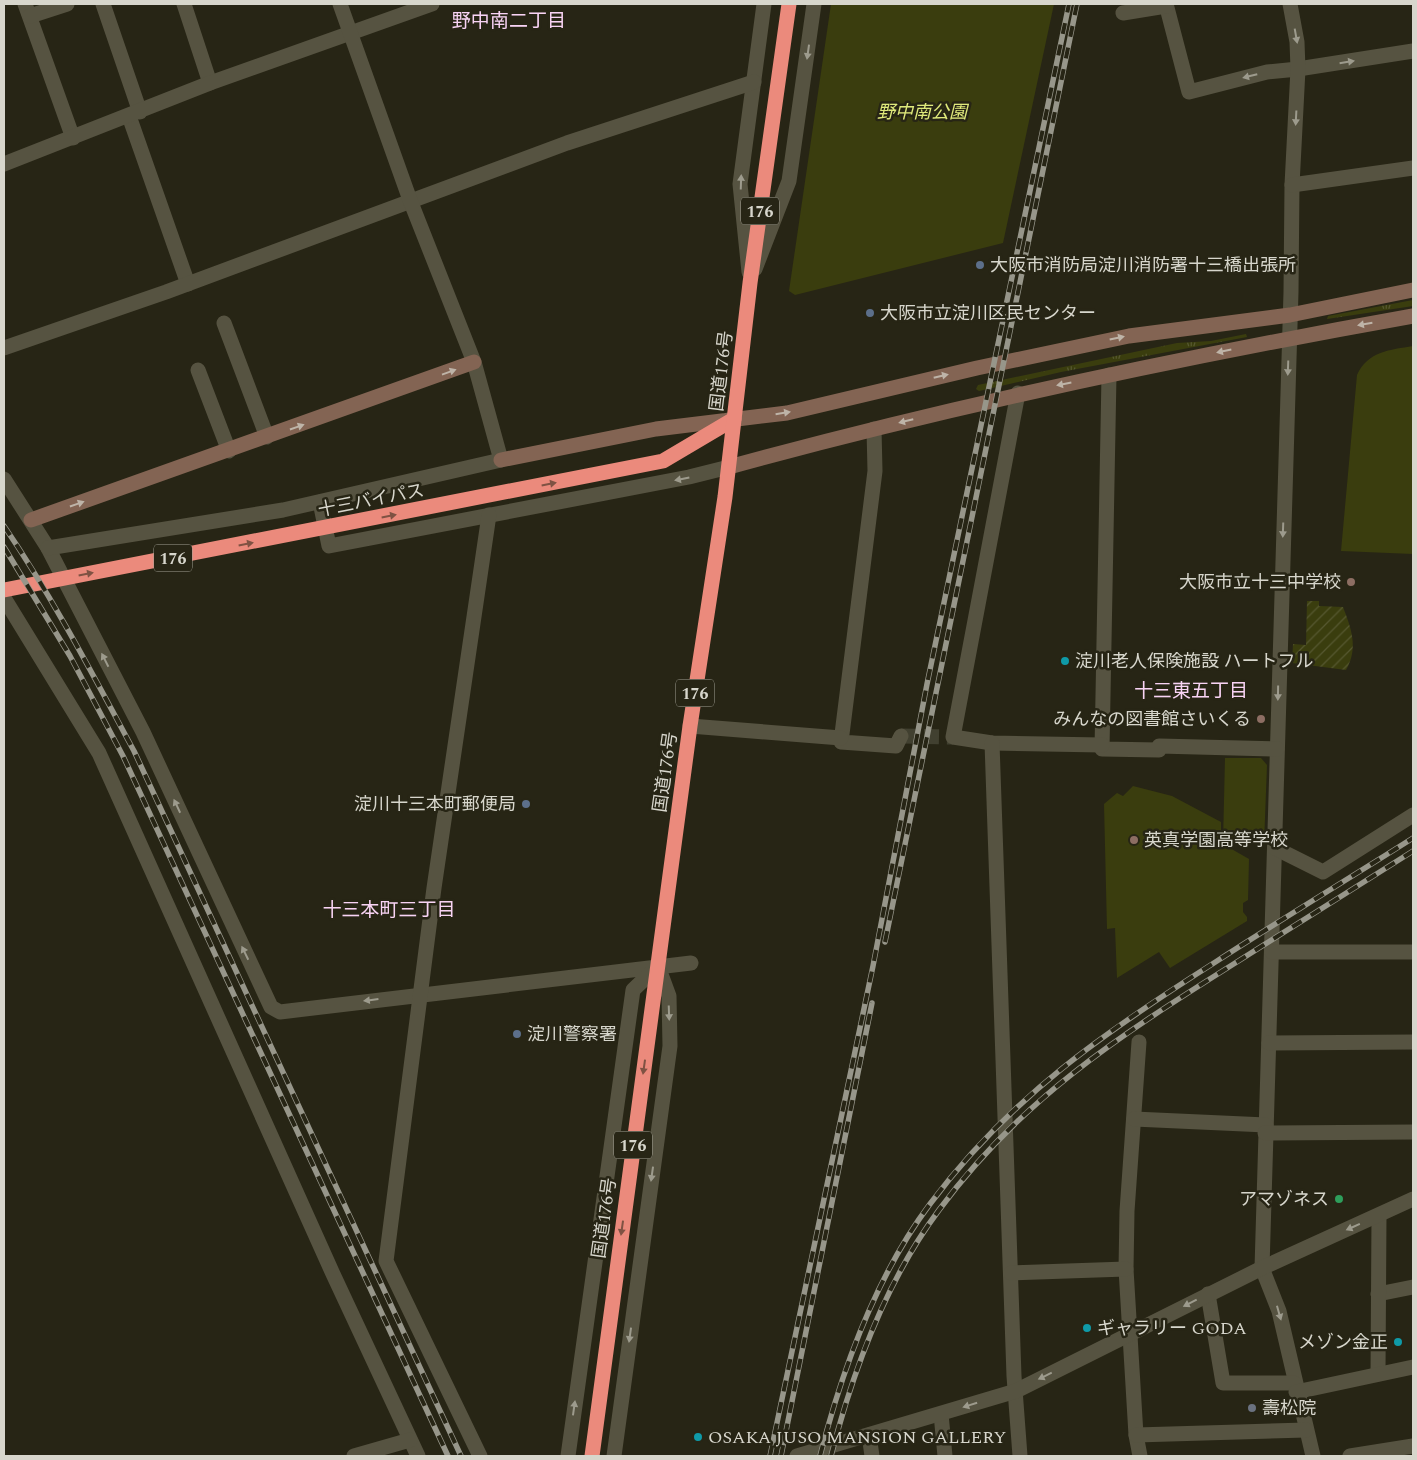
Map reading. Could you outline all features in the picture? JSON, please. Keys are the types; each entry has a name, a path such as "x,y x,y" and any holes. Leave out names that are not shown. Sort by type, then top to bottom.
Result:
{"highway":[{"name":"国道176号","path":"592,1456 690,726 729,466 750,283 789,4"},
{"name":"十三バイパス","path":"4,590 663,461 734,419"}],"street":[{"path":"66,4 28,10 73,138"},
{"path":"103,4 134,114 188,284"},
{"path":"184,4 210,83"},
{"path":"340,4 410,200 474,362 502,460"},
{"path":"4,164 210,83 432,4"},
{"path":"750,283 740,184 764,4"},
{"path":"750,283 789,181 814,4"},
{"path":"1290,4 1297,42 1298,70 1292,185 1290,315 1262,1268 1279,1311 1295,1387 1313,1456"},
{"path":"1123,13 1166,5 1189,92 1267,72 1298,70 1413,51"},
{"path":"4,348 188,284 410,200 568,144 754,82"},
{"path":"1292,185 1413,168"},
{"path":"48,548 283,510 502,460 656,429 786,413 977,368 1128,336 1290,315 1413,290"},
{"path":"320,502 328,546 689,478 874,428 1018,393 1289,338 1413,316"},
{"path":"224,323 267,438"},
{"path":"31,520 267,438 474,362"},
{"path":"198,370 229,451"},
{"path":"1109,375 1102,749 1159,750 1159,746 1277,749"},
{"path":"1018,393 954,738 992,743 1102,745"},
{"path":"874,428 875,471 841,742 896,746 900,736"},
{"path":"4,479 48,548 142,732 271,1007 280,1012 691,963"},
{"path":"480,1456 386,1261 420,994 490,515"},
{"path":"4,598 99,753 333,1274 418,1456"},
{"path":"690,726 841,738"},
{"path":"992,743 1011,1273 1020,1456"},
{"path":"1275,848 1323,872 1413,815"},
{"path":"1272,952 1413,952"},
{"path":"568,1456 633,990 658,966"},
{"path":"614,1456 670,1046 669,996 658,966"},
{"path":"1139,1042 1127,1211 1126,1269 1136,1435 1140,1456"},
{"path":"1269,1043 1413,1042"},
{"path":"1134,1119 1266,1129 1413,1132"},
{"path":"797,1456 942,1414 1016,1390 1262,1268 1413,1199"},
{"path":"1378,1374 1379,1216"},
{"path":"1011,1273 1126,1269"},
{"path":"1378,1294 1413,1287"},
{"path":"1208,1294 1223,1383 1295,1387 1413,1367"},
{"path":"942,1414 945,1456"},
{"path":"1136,1435 1306,1430"},
{"path":"869,1436 872,1456"},
{"path":"354,1456 377,1453 410,1440"},
{"path":"1350,1456 1413,1446"}],"green space":[{"name":"野中南公園","path":"831,4 1054,4 1003,243 795,295 789,291"},
{"path":"1413,300 1413,306 1327,319 1328,316"},
{"path":"1246,334 1247,337 1061,372 979,391 976,389 978,385 1177,343 1211,341"},
{"path":"1413,346 1413,554 1341,551 1357,375 1373,356"},
{"path":"1307,601 1319,601 1319,606 1343,607 1351,630 1353,646 1350,662 1346,670 1292,663 1293,644 1306,645"},
{"path":"1225,758 1261,758 1267,765 1264,844 1223,843"},
{"path":"1133,786 1172,796 1221,822 1221,843 1249,859 1248,900 1243,903 1243,912 1247,917 1247,921 1170,968 1159,952 1117,978 1115,928 1107,929 1104,804 1117,793 1123,796"}],"tunnel":[{"path":"901,736 953,737"}],"railway":[{"path":"770,1456 873,966 927,684 1069,4"},
{"path":"885,942 1077,4"},
{"path":"4,526 56,609 134,751 461,1456"},
{"path":"4,547 70,656 123,756 448,1456"},
{"path":"820,1456 850,1357 877,1293 893,1262 930,1204 961,1165 993,1130 1062,1069 1136,1014 1241,945 1413,838"},
{"path":"831,1456 850,1391 873,1327 903,1266 939,1210 970,1171 1003,1135 1038,1103 1111,1045 1190,991 1413,851"},
{"path":"781,1456 872,1003"}],"place":[{"name":"大阪市消防局淀川消防署十三橋出張所","path":"980,265"},
{"name":"大阪市立淀川区民センター","path":"870,313"},
{"name":"大阪市立十三中学校","path":"1351,582"},
{"name":"淀川老人保険施設 ハートフル","path":"1065,661"},
{"name":"みんなの図書館さいくる","path":"1261,719"},
{"name":"淀川十三本町郵便局","path":"526,804"},
{"name":"英真学園高等学校","path":"1134,840"},
{"name":"淀川警察署","path":"517,1034"},
{"name":"アマゾネス","path":"1339,1199"},
{"name":"ギャラリー GODA","path":"1087,1328"},
{"name":"メゾン金正","path":"1398,1342"},
{"name":"壽松院","path":"1252,1408"},
{"name":"OSAKA JUSO MANSION GALLERY","path":"698,1437"}],"district":[{"name":"野中南二丁目","path":"509,20"},
{"name":"十三東五丁目","path":"1191,690"},
{"name":"十三本町三丁目","path":"389,909"}]}
